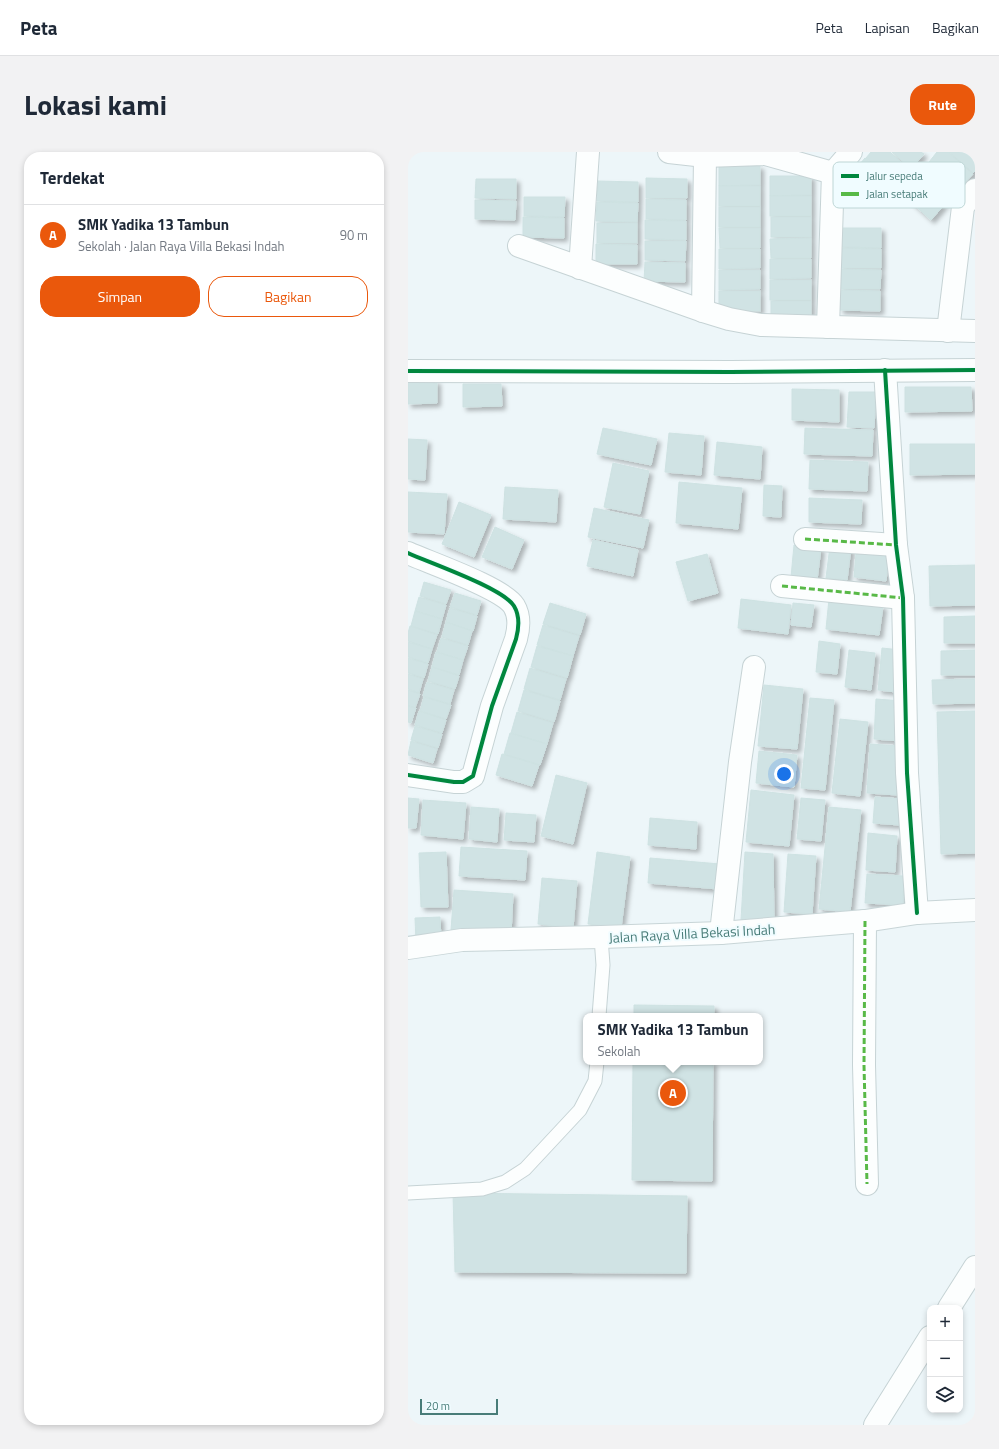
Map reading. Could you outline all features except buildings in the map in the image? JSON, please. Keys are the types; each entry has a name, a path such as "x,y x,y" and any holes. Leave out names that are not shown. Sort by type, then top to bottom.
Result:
{"street":[{"path":"580,268 588,152"},
{"path":"669,152 705,156 762,153 833,173 828,327"},
{"path":"842,162 851,152"},
{"path":"703,311 705,156"},
{"path":"948,331 971,202"},
{"path":"519,246 729,320 761,325 975,331"},
{"path":"885,370 896,544 903,598 907,773 917,913"},
{"path":"408,371 730,372 975,370"},
{"path":"805,539 896,544"},
{"path":"408,775 454,782 463,782 472,776 492,706 518,630 518,617 514,606 507,598 482,585 409,556"},
{"path":"782,586 903,598"},
{"path":"720,933 740,762 754,668"},
{"name":"Jalan Raya Villa Bekasi Indah","path":"408,948 462,940 720,933 865,921 917,913 975,910"},
{"path":"865,921 864,1065 867,1184"},
{"path":"951,1305 975,1267"},
{"path":"875,1425 927,1341"}],"lane":[{"path":"599,1013 602,965 601,937"},
{"path":"408,1193 482,1189 506,1182 525,1169 580,1110 595,1081 596,1065"}],"marked path":[{"path":"805,539 896,545"},
{"path":"782,586 903,598"},
{"path":"865,921 864,1065 867,1184"}],"cycle path":[{"path":"885,370 896,545 903,598 907,773 917,913"},
{"path":"408,371 730,372 975,370"},
{"path":"408,553 465,576 496,592 507,599 514,606 518,622 516,639 492,706 473,776 463,782 454,782 408,775"}],"place":[{"name":"SMK Yadika 13 Tambun","path":"673,1093"}]}
